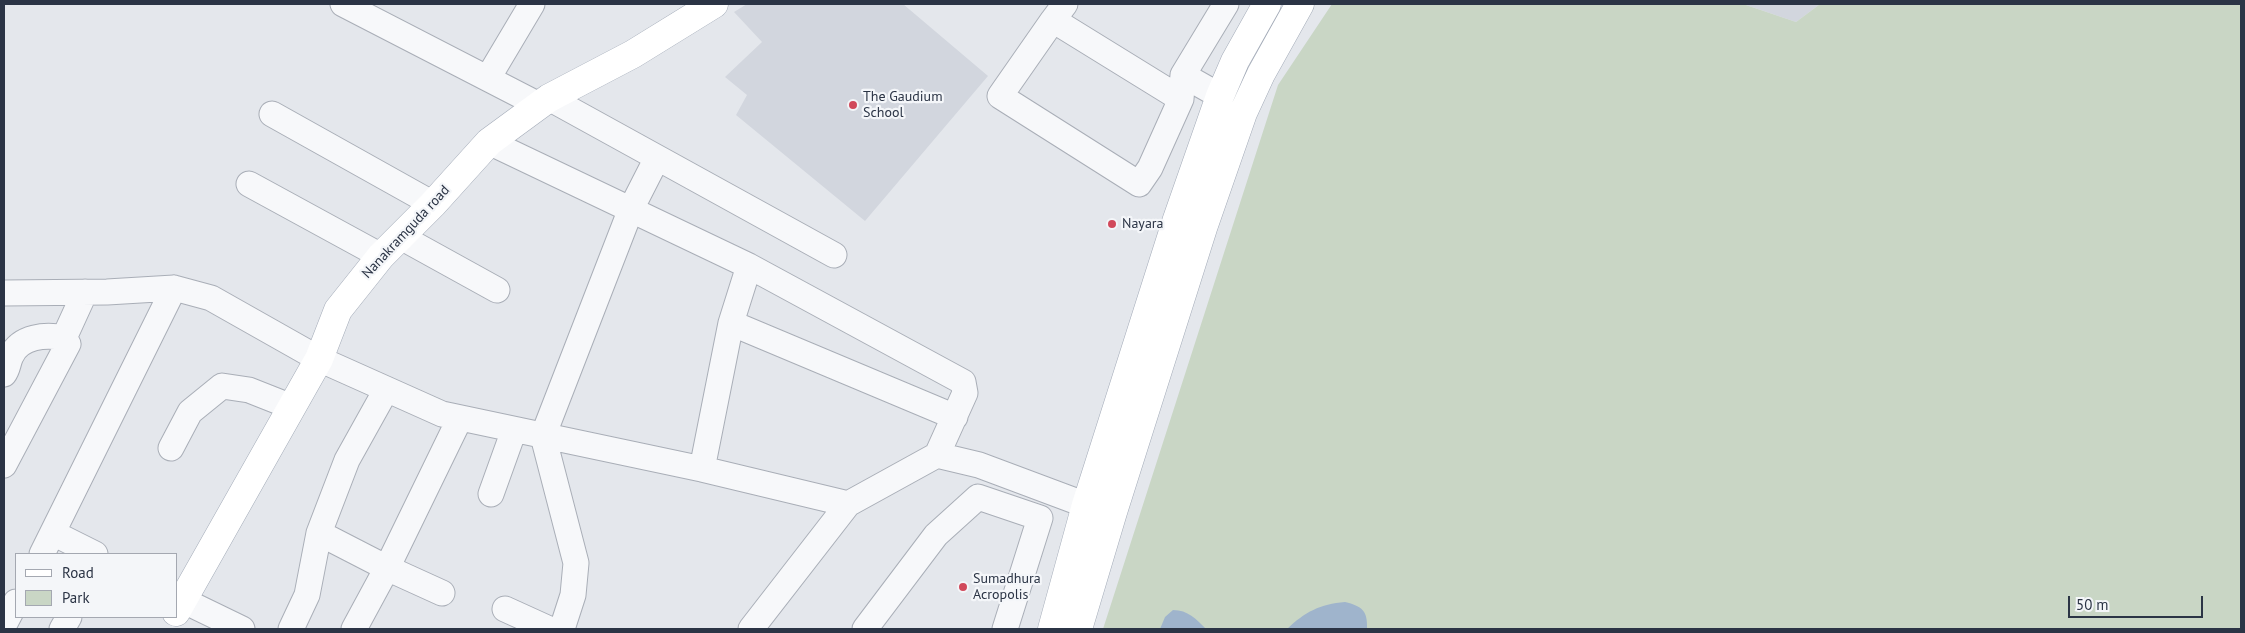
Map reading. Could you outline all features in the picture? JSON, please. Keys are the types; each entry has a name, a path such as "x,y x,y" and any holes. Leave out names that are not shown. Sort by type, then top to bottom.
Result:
{"main road":[{"name":"Nanakramguda road","path":"178,605 319,359 338,310 380,256 433,204 489,142 544,101 633,54 714,4"},
{"path":"1052,629 1086,505 1177,219 1220,96 1235,62 1267,4"},
{"path":"1078,629 1200,237 1243,113 1261,74 1300,4"}],"street":[{"path":"343,4 488,78 544,101 657,158 834,254"},
{"path":"488,78 532,4"},
{"path":"1220,96 1182,87 1059,12 1000,96 1139,184 1150,168 1182,87 1226,4"},
{"path":"272,114 433,204"},
{"path":"489,142 749,266 963,382 965,393 937,455 848,504 751,629"},
{"path":"562,629 573,595 576,563 543,436 631,209 657,158"},
{"path":"249,184 380,256"},
{"path":"401,237 497,290"},
{"path":"702,469 731,323 749,266"},
{"path":"43,553 174,288"},
{"path":"4,293 174,288 211,298 319,359 442,414 702,469 848,504"},
{"path":"59,337 79,292"},
{"path":"731,323 954,417"},
{"path":"4,374 17,345 28,340 59,337 68,344 4,465"},
{"path":"171,448 190,412 222,386 249,390 292,407"},
{"path":"291,629 307,595 319,533 347,460 386,390"},
{"path":"354,629 387,568 460,418"},
{"path":"491,494 514,430"},
{"path":"937,455 979,465 1086,505"},
{"path":"865,629 936,535 978,497 1040,518 1005,629"},
{"path":"53,533 92,553"},
{"path":"319,533 387,568 442,593"},
{"path":"4,625 15,604"},
{"path":"178,607 242,629"},
{"path":"505,609 549,629"},
{"path":"62,629 68,618"}],"shaded area":[{"name":"The Gaudium School","path":"747,4 903,4 988,76 865,221 736,115 747,95 725,77 762,42 734,12"},
{"path":"1743,4 1820,4 1796,22"}],"green space":[{"path":"1332,4 1743,4 1796,22 1820,4 2241,4 2241,629 1103,629 1278,85"}],"water":[{"path":"1345,602 1356,605 1363,610 1367,629 1287,629 1313,610"},
{"path":"1173,610 1187,613 1206,629 1160,629 1165,617"}],"place":[{"name":"The Gaudium School","path":"853,105"},
{"name":"Nayara","path":"1112,224"},
{"name":"Sumadhura Acropolis","path":"963,587"}]}
